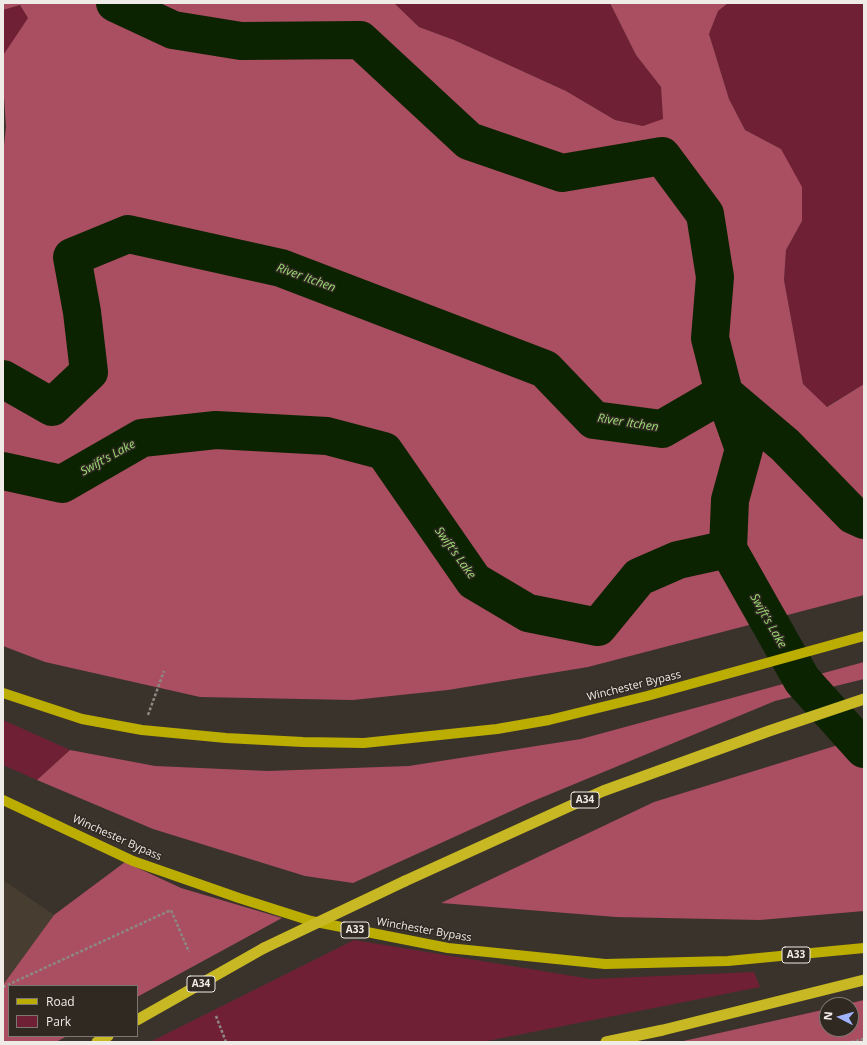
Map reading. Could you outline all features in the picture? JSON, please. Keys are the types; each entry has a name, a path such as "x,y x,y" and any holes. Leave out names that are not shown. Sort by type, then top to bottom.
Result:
{"highway":[{"name":"A34","path":"138,1019 264,948 405,881 603,791 769,731 864,699"},
{"path":"606,1042 663,1030 864,980"},
{"path":"97,1042 106,1037"}],"main road":[{"name":"Winchester Bypass","path":"3,694 82,718 142,730 226,738 303,742 364,743 497,729 549,720 647,696 864,636"},
{"name":"Winchester Bypass","path":"3,800 133,861 239,898 311,921 448,948 605,964 728,961 864,948"}],"path":[{"path":"142,730 164,671"},
{"path":"9,985 171,910 189,952"},
{"path":"216,1016 226,1042"},
{"path":"851,1042 864,1039"}],"shaded area":[{"path":"3,3 394,3 419,27 454,40 566,91 615,120 643,126 663,119 661,87 636,55 610,3 728,3 718,11 709,34 729,99 745,130 781,149 802,187 802,221 786,250 784,280 803,384 827,407 864,384 864,595 588,667 448,690 353,700 200,697 45,662 3,646 3,154 6,127 3,82 4,54 28,18 20,5 3,10"},
{"path":"864,662 864,679 775,701 531,802 353,883 305,876 153,829 37,780 70,750 155,766 268,771 409,766 581,739"},
{"path":"864,737 864,911 760,920 616,917 441,903 654,802"},
{"path":"125,862 181,888 282,918 138,996 138,985 8,985 8,1037 65,1037 56,1042 3,1042 3,985 54,915"},
{"path":"3,880 54,915 3,987"},
{"path":"864,1000 864,1042 679,1042 819,1011 819,1037 859,1037 859,1001"}],"green space":[{"path":"394,3 610,3 636,55 661,87 663,120 643,126 615,120 566,91 454,40 419,27"},
{"path":"728,3 864,3 864,384 826,407 803,384 784,280 786,250 802,221 781,149 745,130 729,99 709,34 718,11"},
{"path":"20,5 28,18 5,54 3,82 3,10"},
{"path":"3,720 70,750 37,780 3,765"},
{"path":"354,940 591,979 754,972 760,987 482,1042 150,1042"}],"waterway":[{"name":"River Itchen","path":"115,3 173,30 241,41 360,40 469,141 562,173 662,156 705,214 715,277 710,338 724,393 744,449 730,500 728,549"},
{"name":"River Itchen","path":"3,379 52,407 89,372 82,312 72,257 128,234 281,268 545,369 594,420 662,429 724,393"},
{"name":"River Itchen","path":"726,395 785,445 853,515 864,520"},
{"name":"Swift's Lake","path":"3,471 62,484 142,438 216,430 327,436 384,451 474,581 528,613 598,627 639,577 678,560 728,549 802,680 864,749"}]}
